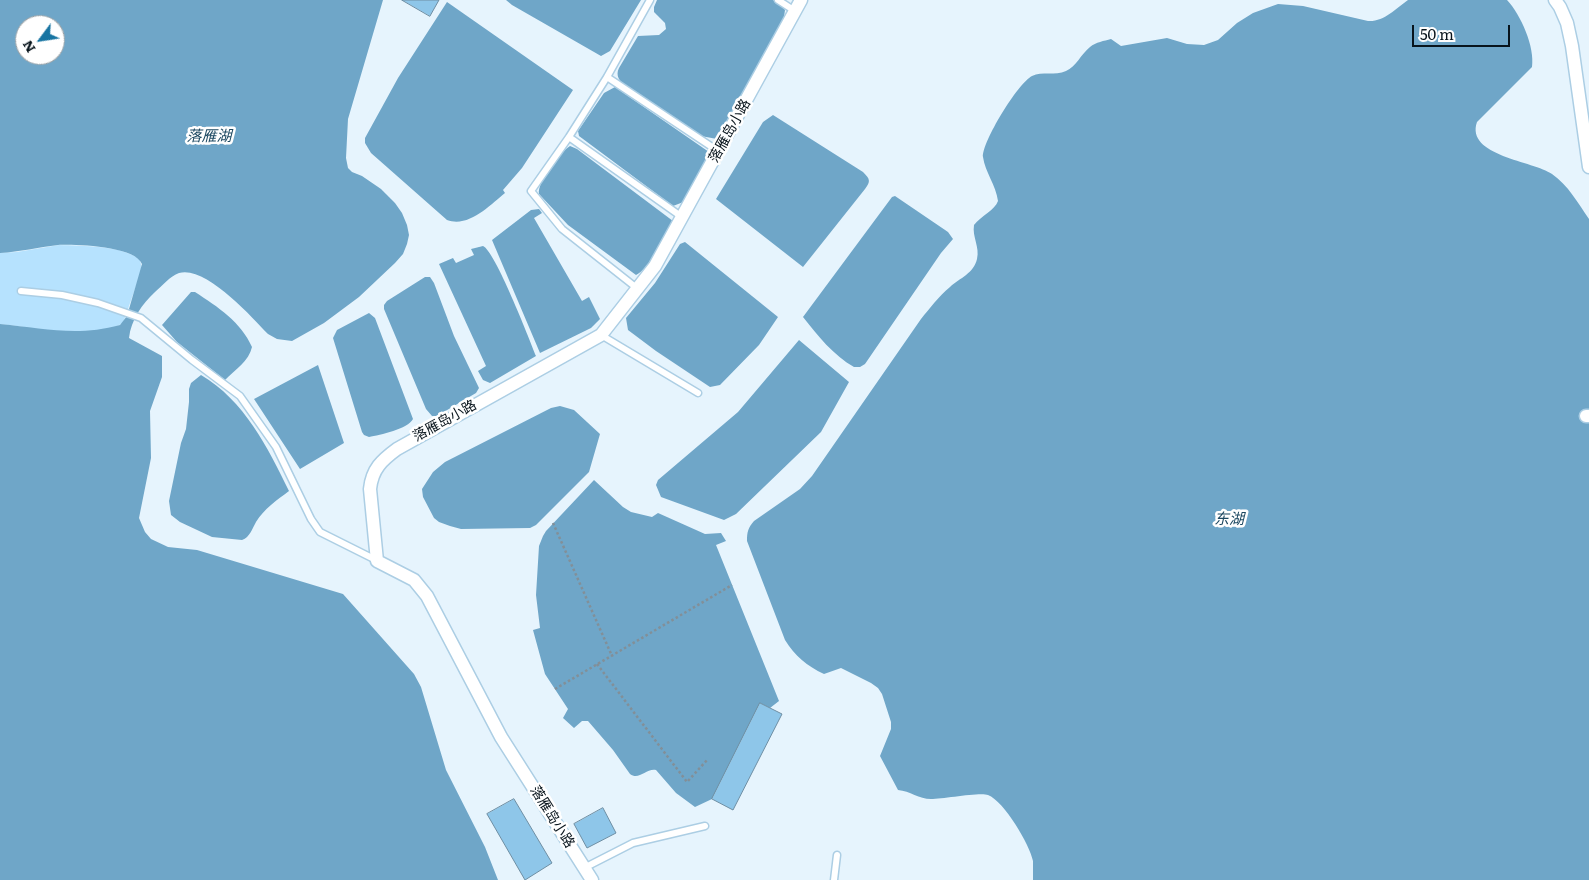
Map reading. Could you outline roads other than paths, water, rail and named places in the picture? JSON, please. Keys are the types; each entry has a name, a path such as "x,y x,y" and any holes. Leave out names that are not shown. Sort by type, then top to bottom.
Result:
{"street":[{"path":"1554,0 1560,7 1567,23 1572,46 1589,167"},
{"name":"落雁岛小路","path":"592,880 493,722 428,596 414,580 377,561 370,489 371,478 377,465 397,449 601,335 655,266 798,5"}],"lane":[{"path":"638,289 562,229 531,192 607,77 650,0"},
{"path":"778,0 798,5"},
{"path":"607,77 718,151"},
{"path":"569,137 683,218"},
{"path":"21,291 62,295 98,303 141,318 240,396 276,447 311,519 320,532 377,561"},
{"path":"601,335 698,393"},
{"path":"584,868 633,843 706,826"},
{"path":"834,880 837,855"}],"water":[{"name":"落雁湖","path":"0,0 383,0 348,119 346,158 348,168 352,172 362,176 381,189 402,213 409,235 403,254 359,297 324,323 292,341 277,339 268,334 227,294 214,284 190,273 179,273 172,276 150,297 135,319 129,338 162,356 162,377 150,411 151,458 139,518 145,532 151,539 168,547 197,550 343,594 414,674 421,687 446,770 485,847 498,880 0,880 0,324 74,331 104,329 120,325 127,316 142,264 137,258 128,253 104,247 58,245 0,253"},
{"path":"506,0 641,0 610,51 601,56"},
{"path":"657,0 773,0 785,10 780,26 717,139 701,136 625,86 619,78 619,68 638,36 659,35 666,29 665,23 654,12"},
{"name":"东湖","path":"1408,0 1507,0 1512,6 1522,23 1529,41 1532,67 1477,122 1476,133 1481,143 1491,150 1503,156 1543,169 1558,178 1589,219 1589,880 1033,880 1033,861 1027,845 1008,814 988,795 927,799 898,790 880,756 891,729 891,722 882,694 871,683 841,668 824,674 812,668 797,656 785,640 747,541 749,528 754,521 800,489 812,476 921,319 942,294 973,268 978,255 974,225 998,201 984,163 984,150 994,127 1010,101 1032,76 1066,71 1073,67 1092,45 1111,39 1121,46 1167,38 1187,44 1204,45 1218,40 1237,23 1253,13 1278,4 1303,6 1374,21 1394,11"},
{"path":"447,2 573,90 522,168 503,190 505,193 479,214 463,221 455,222 447,220 371,153 365,143 365,138 398,78"},
{"path":"615,87 710,153 686,201 673,206 579,136 578,131 604,93"},
{"path":"773,115 863,172 869,180 865,189 803,267 716,199 763,122"},
{"path":"570,146 577,149 673,221 658,251 646,267 636,275 568,225 539,194 539,189 545,175 561,154"},
{"path":"895,196 948,232 953,239 941,253 865,364 860,367 854,367 833,351 803,317 892,197"},
{"path":"539,209 542,213 534,218 582,301 589,297 600,319 591,328 540,353 492,240 531,210"},
{"path":"685,242 778,317 759,345 720,385 710,387 628,330 626,318 655,283 680,244"},
{"path":"483,246 488,251 503,278 536,356 490,383 483,380 478,371 486,366 439,264 453,258 456,263 474,255 471,249"},
{"path":"425,277 430,277 434,283 454,336 479,388 476,393 437,416 432,416 426,409 384,309 387,301"},
{"path":"191,292 195,292 212,303 228,316 242,330 252,347 245,361 225,380 177,342 162,325"},
{"path":"369,313 375,318 413,419 400,429 369,437 362,432 333,338 337,330"},
{"path":"799,340 849,382 821,432 736,514 724,520 661,497 656,485 658,480 738,412"},
{"path":"318,365 344,443 300,469 254,399"},
{"path":"201,375 216,385 242,411 263,442 289,491 263,513 249,535 242,540 212,537 180,522 171,515 169,501 181,443 186,429 189,389 191,383"},
{"path":"560,406 574,410 600,434 589,472 536,525 530,528 461,529 439,522 434,518 423,497 422,489 433,472 445,462 551,408"},
{"path":"594,480 631,512 652,517 658,513 705,534 721,533 726,541 716,545 779,701 770,708 760,703 712,799 695,807 676,793 656,770 636,776 630,774 613,750 588,721 582,721 574,728 563,718 568,709 545,674 533,630 540,628 536,595 539,546 546,531"}]}
